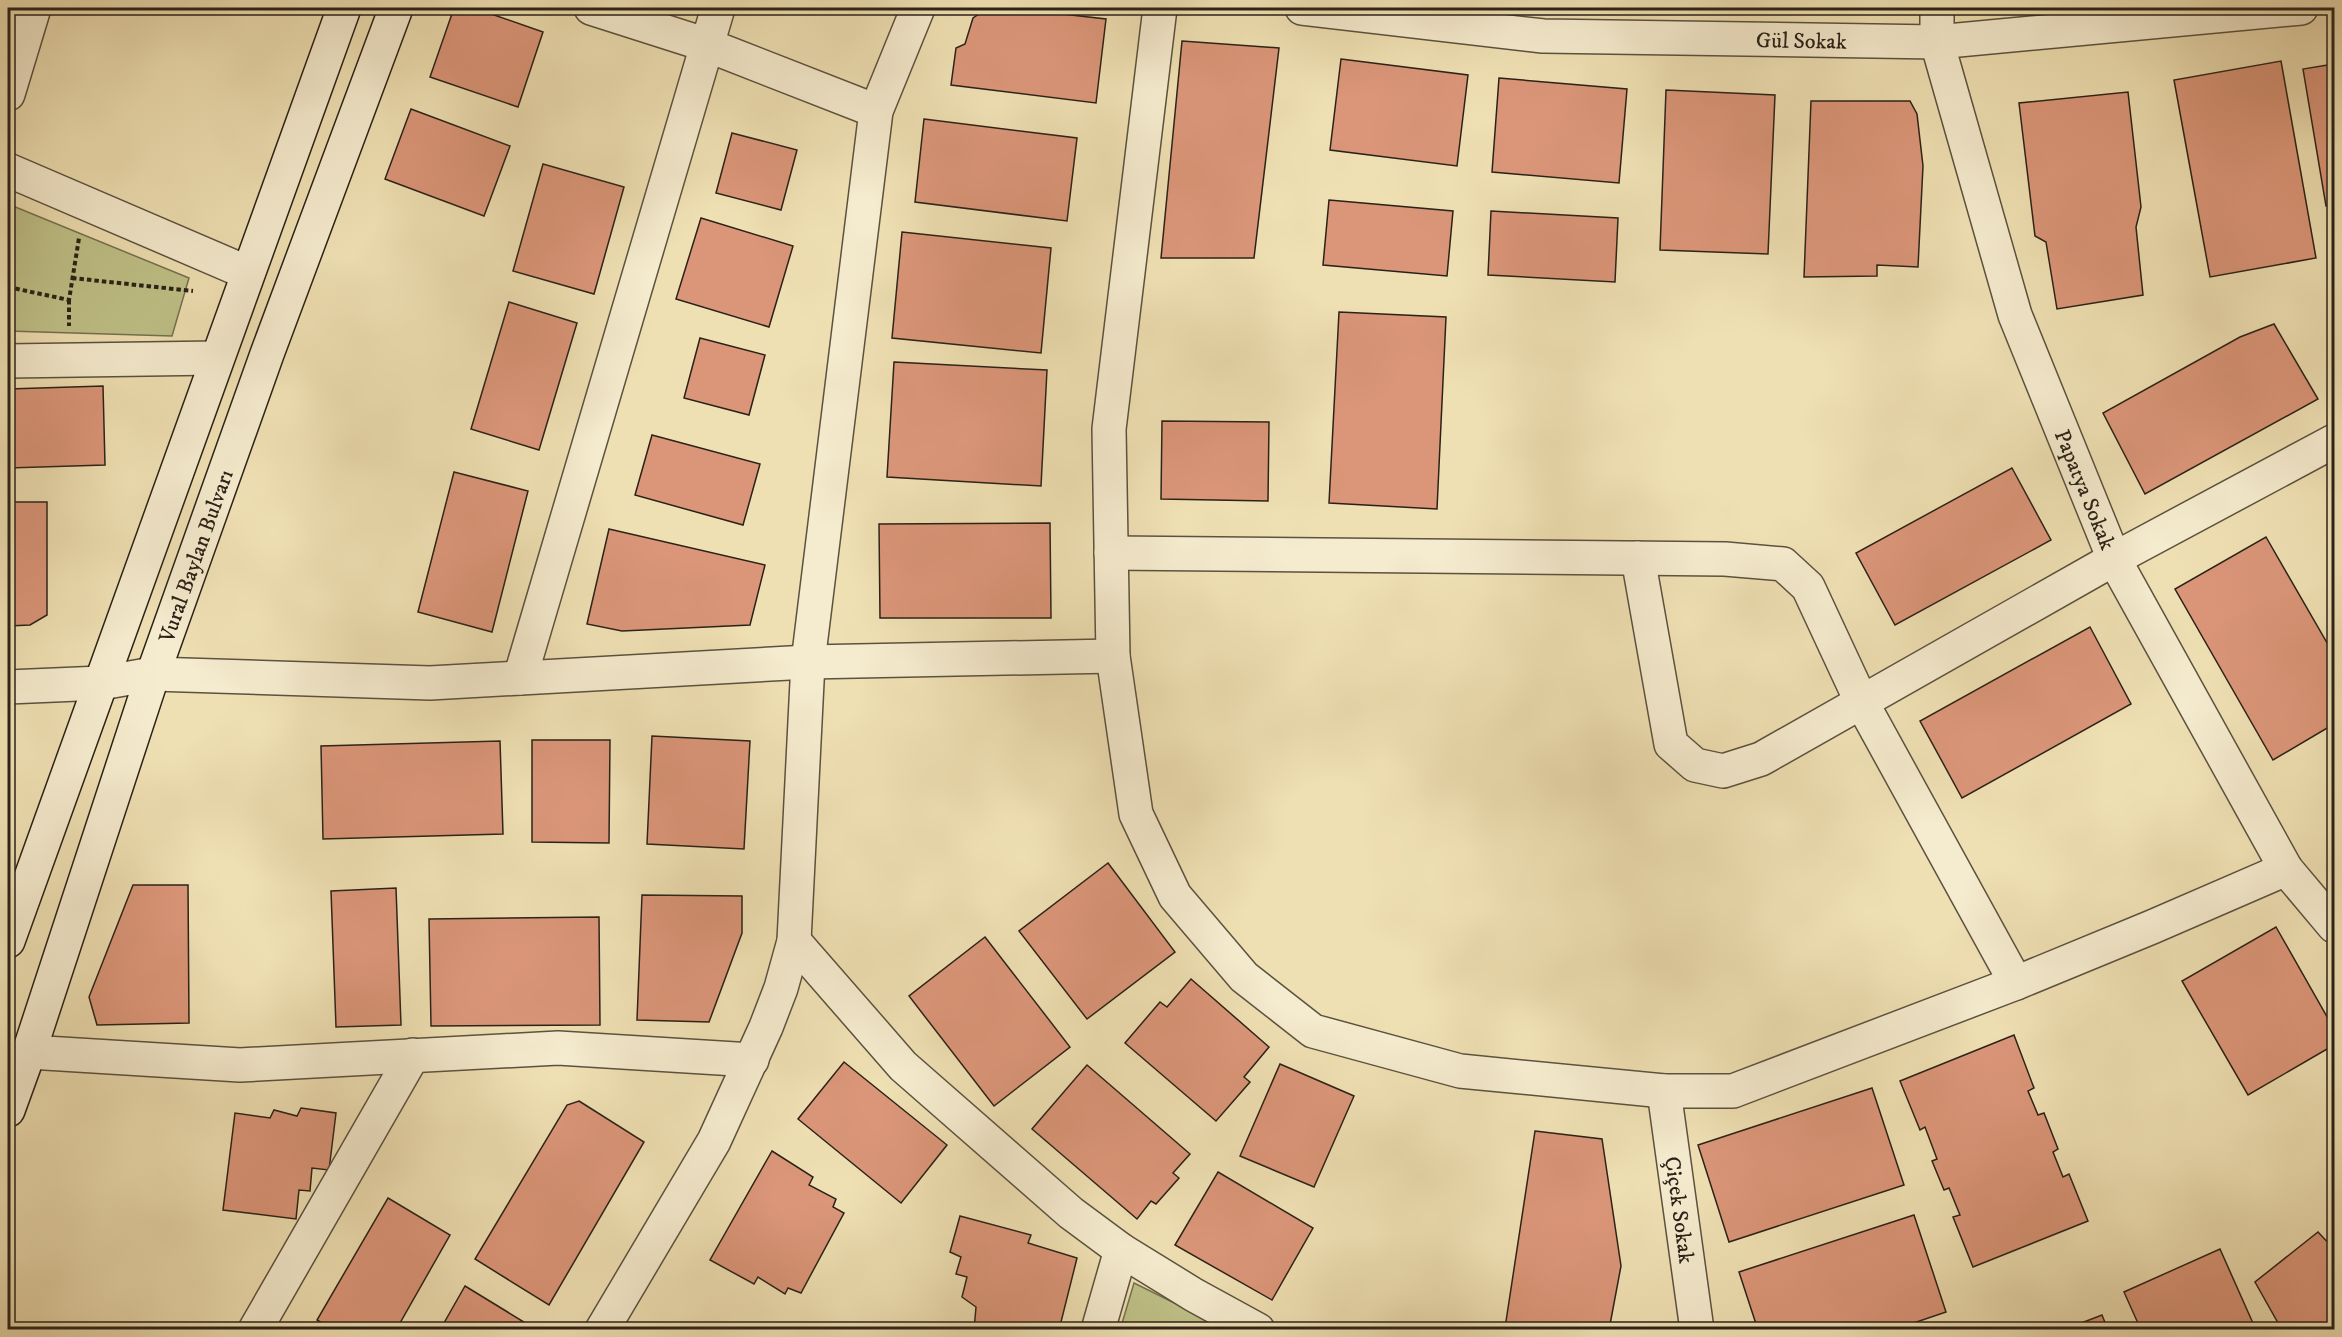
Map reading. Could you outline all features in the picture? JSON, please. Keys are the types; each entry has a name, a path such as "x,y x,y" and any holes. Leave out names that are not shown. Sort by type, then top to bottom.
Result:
{"street":[{"path":"8,94 34,8"},
{"name":"Vural Baylan Bulvarı","path":"8,941 344,8"},
{"name":"Vural Baylan Bulvarı","path":"8,1110 153,674 267,354 396,8"},
{"path":"591,8 707,45 876,111"},
{"path":"520,678 718,8"},
{"path":"602,1329 714,1141 752,1060 781,988 794,941 808,662 876,111 918,8"},
{"path":"1160,8 1109,429 1113,656 1136,814 1175,896 1244,977 1313,1031 1460,1071 1665,1091 1733,1091 2016,983 2286,868"},
{"name":"Gül Sokak","path":"1302,8 1543,36 1937,42 2301,8"},
{"name":"Papatya Sokak","path":"1936,8 1937,42 2015,315 2114,559 2286,868 2334,926"},
{"path":"8,170 248,273"},
{"path":"8,361 217,358"},
{"path":"1638,558 1671,744 1695,765 1723,771 1761,759 2114,559 2334,441"},
{"path":"1111,553 1725,559 1783,564 1808,588 1863,703 2016,983"},
{"path":"8,687 101,683 153,674 430,683 808,662 1113,656"},
{"path":"794,941 903,1066 1071,1213 1121,1250 1194,1295 1258,1329"},
{"path":"29,1052 240,1065 558,1048 752,1060"},
{"path":"255,1329 412,1055"},
{"name":"Çiçek Sokak","path":"1665,1091 1697,1329"},
{"path":"1098,1329 1121,1250"}],"path":[{"path":"69,330 69,300 79,237"},
{"path":"72,278 194,291"},
{"path":"8,287 69,300"}],"green space":[{"path":"8,204 189,278 172,336 8,331"},
{"path":"1134,1283 1227,1329 1120,1330"}],"building":[{"path":"454,8 474,8 543,32 518,107 430,77"},
{"path":"988,8 1009,8 1106,19 1096,103 951,85 956,48 965,44 973,18"},
{"path":"1182,41 1279,48 1254,258 1161,258"},
{"path":"1341,59 1468,75 1457,166 1330,150"},
{"path":"2281,61 2316,258 2210,277 2174,80"},
{"path":"2334,64 2334,205 2326,206 2303,69"},
{"path":"1499,78 1627,89 1619,183 1492,172"},
{"path":"1666,90 1775,95 1768,254 1660,250"},
{"path":"2128,92 2141,207 2136,227 2143,295 2057,309 2046,242 2035,236 2019,103"},
{"path":"1811,101 1910,101 1917,114 1923,166 1918,267 1877,265 1877,276 1804,277"},
{"path":"411,109 510,146 484,216 385,179"},
{"path":"924,119 1077,138 1067,221 915,202"},
{"path":"732,133 797,150 781,210 716,193"},
{"path":"543,164 624,187 594,294 513,271"},
{"path":"1329,200 1453,211 1447,276 1323,265"},
{"path":"1491,211 1618,218 1615,282 1488,275"},
{"path":"701,218 793,246 769,327 676,299"},
{"path":"902,232 1051,248 1041,353 892,338"},
{"path":"509,302 577,323 539,450 471,429"},
{"path":"1339,312 1446,317 1437,509 1329,503"},
{"path":"2274,324 2318,399 2145,494 2103,413 2240,337"},
{"path":"700,338 765,355 749,415 684,398"},
{"path":"894,362 1047,370 1041,486 887,477"},
{"path":"103,386 105,465 8,468 8,389"},
{"path":"1162,421 1269,422 1268,501 1161,499"},
{"path":"652,435 760,464 743,525 635,495"},
{"path":"2012,468 2051,540 1895,625 1856,553"},
{"path":"454,472 528,491 492,632 418,612"},
{"path":"8,502 47,502 47,615 30,625 8,626"},
{"path":"1050,523 1051,618 880,618 879,524"},
{"path":"609,529 765,565 750,625 622,631 587,624"},
{"path":"2266,537 2334,655 2334,724 2273,760 2175,589"},
{"path":"2090,627 2131,704 1962,798 1920,721"},
{"path":"652,736 750,741 744,849 647,844"},
{"path":"532,740 610,740 609,843 532,842"},
{"path":"500,741 503,834 323,839 321,746"},
{"path":"1108,863 1175,952 1087,1019 1019,931"},
{"path":"133,885 188,885 189,1023 97,1025 89,997"},
{"path":"396,888 401,1025 336,1027 331,891"},
{"path":"642,895 742,896 742,933 709,1022 637,1020"},
{"path":"599,917 600,1025 431,1026 429,919"},
{"path":"2276,927 2334,1029 2334,1045 2248,1095 2182,981"},
{"path":"985,937 1070,1047 994,1106 909,996"},
{"path":"1191,979 1269,1047 1244,1077 1250,1082 1216,1121 1125,1043 1160,1002 1167,1007"},
{"path":"2014,1035 2034,1088 2028,1091 2038,1115 2044,1113 2058,1149 2053,1152 2063,1177 2069,1174 2088,1221 1973,1267 1953,1217 1960,1215 1949,1188 1944,1190 1932,1161 1937,1159 1925,1127 1920,1130 1900,1081"},
{"path":"844,1062 947,1145 901,1203 798,1119"},
{"path":"1280,1064 1354,1096 1314,1187 1240,1156"},
{"path":"1087,1065 1190,1154 1173,1173 1179,1178 1156,1204 1151,1201 1137,1219 1032,1129"},
{"path":"1872,1088 1904,1185 1729,1242 1698,1145"},
{"path":"579,1101 644,1142 549,1305 475,1259 567,1105"},
{"path":"301,1108 336,1113 329,1170 312,1168 310,1191 299,1190 296,1219 223,1210 235,1113 270,1118 274,1110 297,1116"},
{"path":"1535,1131 1602,1139 1621,1266 1609,1330 1505,1328"},
{"path":"772,1151 813,1177 809,1185 836,1199 833,1207 844,1213 801,1293 788,1288 785,1294 758,1277 754,1284 710,1260"},
{"path":"1218,1172 1313,1228 1272,1300 1175,1245"},
{"path":"388,1198 450,1235 396,1330 333,1330 317,1320"},
{"path":"1914,1215 1946,1312 1893,1330 1758,1330 1739,1272"},
{"path":"960,1216 1031,1235 1028,1243 1077,1258 1059,1330 974,1330 976,1307 962,1297 967,1277 956,1274 961,1257 950,1252"},
{"path":"2318,1232 2334,1249 2334,1330 2282,1330 2255,1282"},
{"path":"2220,1249 2256,1330 2141,1330 2124,1292"},
{"path":"465,1286 537,1330 440,1330"},
{"path":"2102,1315 2108,1330 2063,1330"}]}
